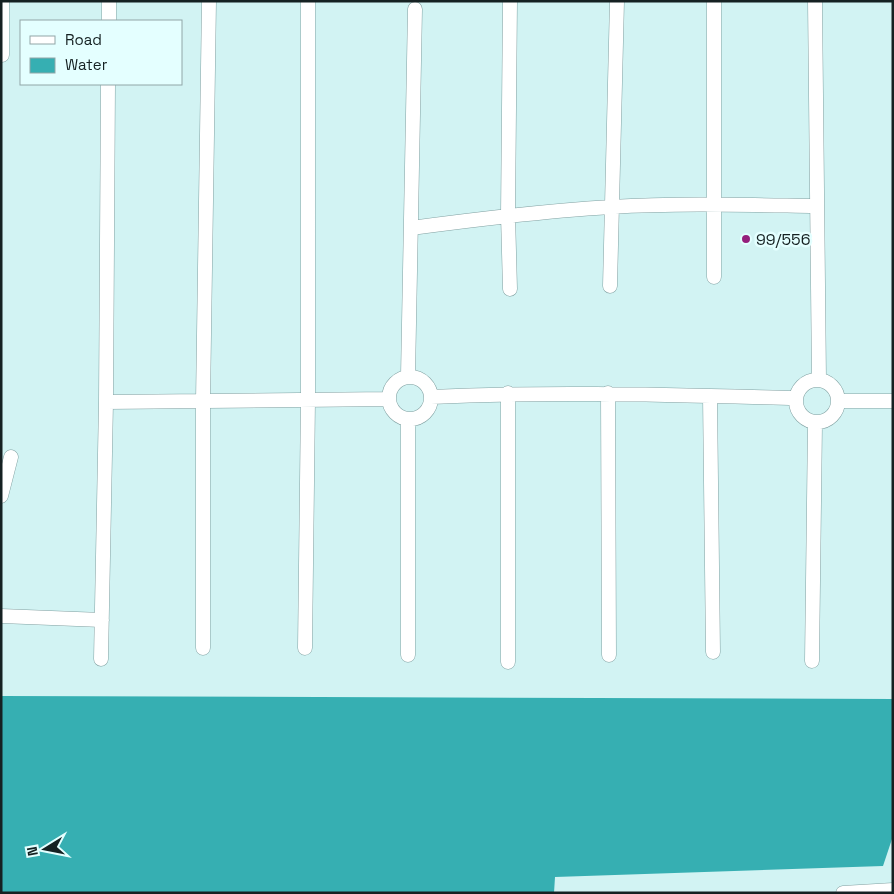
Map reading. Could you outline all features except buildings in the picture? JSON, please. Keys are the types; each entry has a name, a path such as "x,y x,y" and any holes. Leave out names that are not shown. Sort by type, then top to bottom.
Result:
{"street":[{"path":"2,1 2,55"},
{"path":"109,1 109,20"},
{"path":"203,648 203,401 209,1"},
{"path":"305,648 308,400 308,1"},
{"path":"510,1 508,215 510,290"},
{"path":"610,286 618,1"},
{"path":"714,1 714,277"},
{"path":"815,1 819,380"},
{"path":"408,376 416,9"},
{"path":"101,659 106,402 108,85"},
{"path":"411,228 508,215 613,207 714,204 816,206"},
{"path":"408,376 421,379 430,390 431,397 427,410 416,418 408,419 397,415 392,410 389,398 390,390 394,384 408,376"},
{"path":"819,380 833,386 839,401 835,414 823,422 815,423 803,417 796,405 796,398 806,383 819,380"},
{"path":"431,397 508,393 608,393 796,398"},
{"path":"508,393 508,662"},
{"path":"608,393 609,655"},
{"path":"710,396 713,652"},
{"path":"106,402 389,398"},
{"path":"839,401 893,401"},
{"path":"408,419 408,655"},
{"path":"812,661 815,423"},
{"path":"1,496 11,457"},
{"path":"1,616 102,620"},
{"path":"843,893 893,890"}],"water":[{"path":"1,696 893,699 893,836 883,866 555,877 554,893 1,893"}],"place":[{"name":"99/556","path":"746,239"}]}
